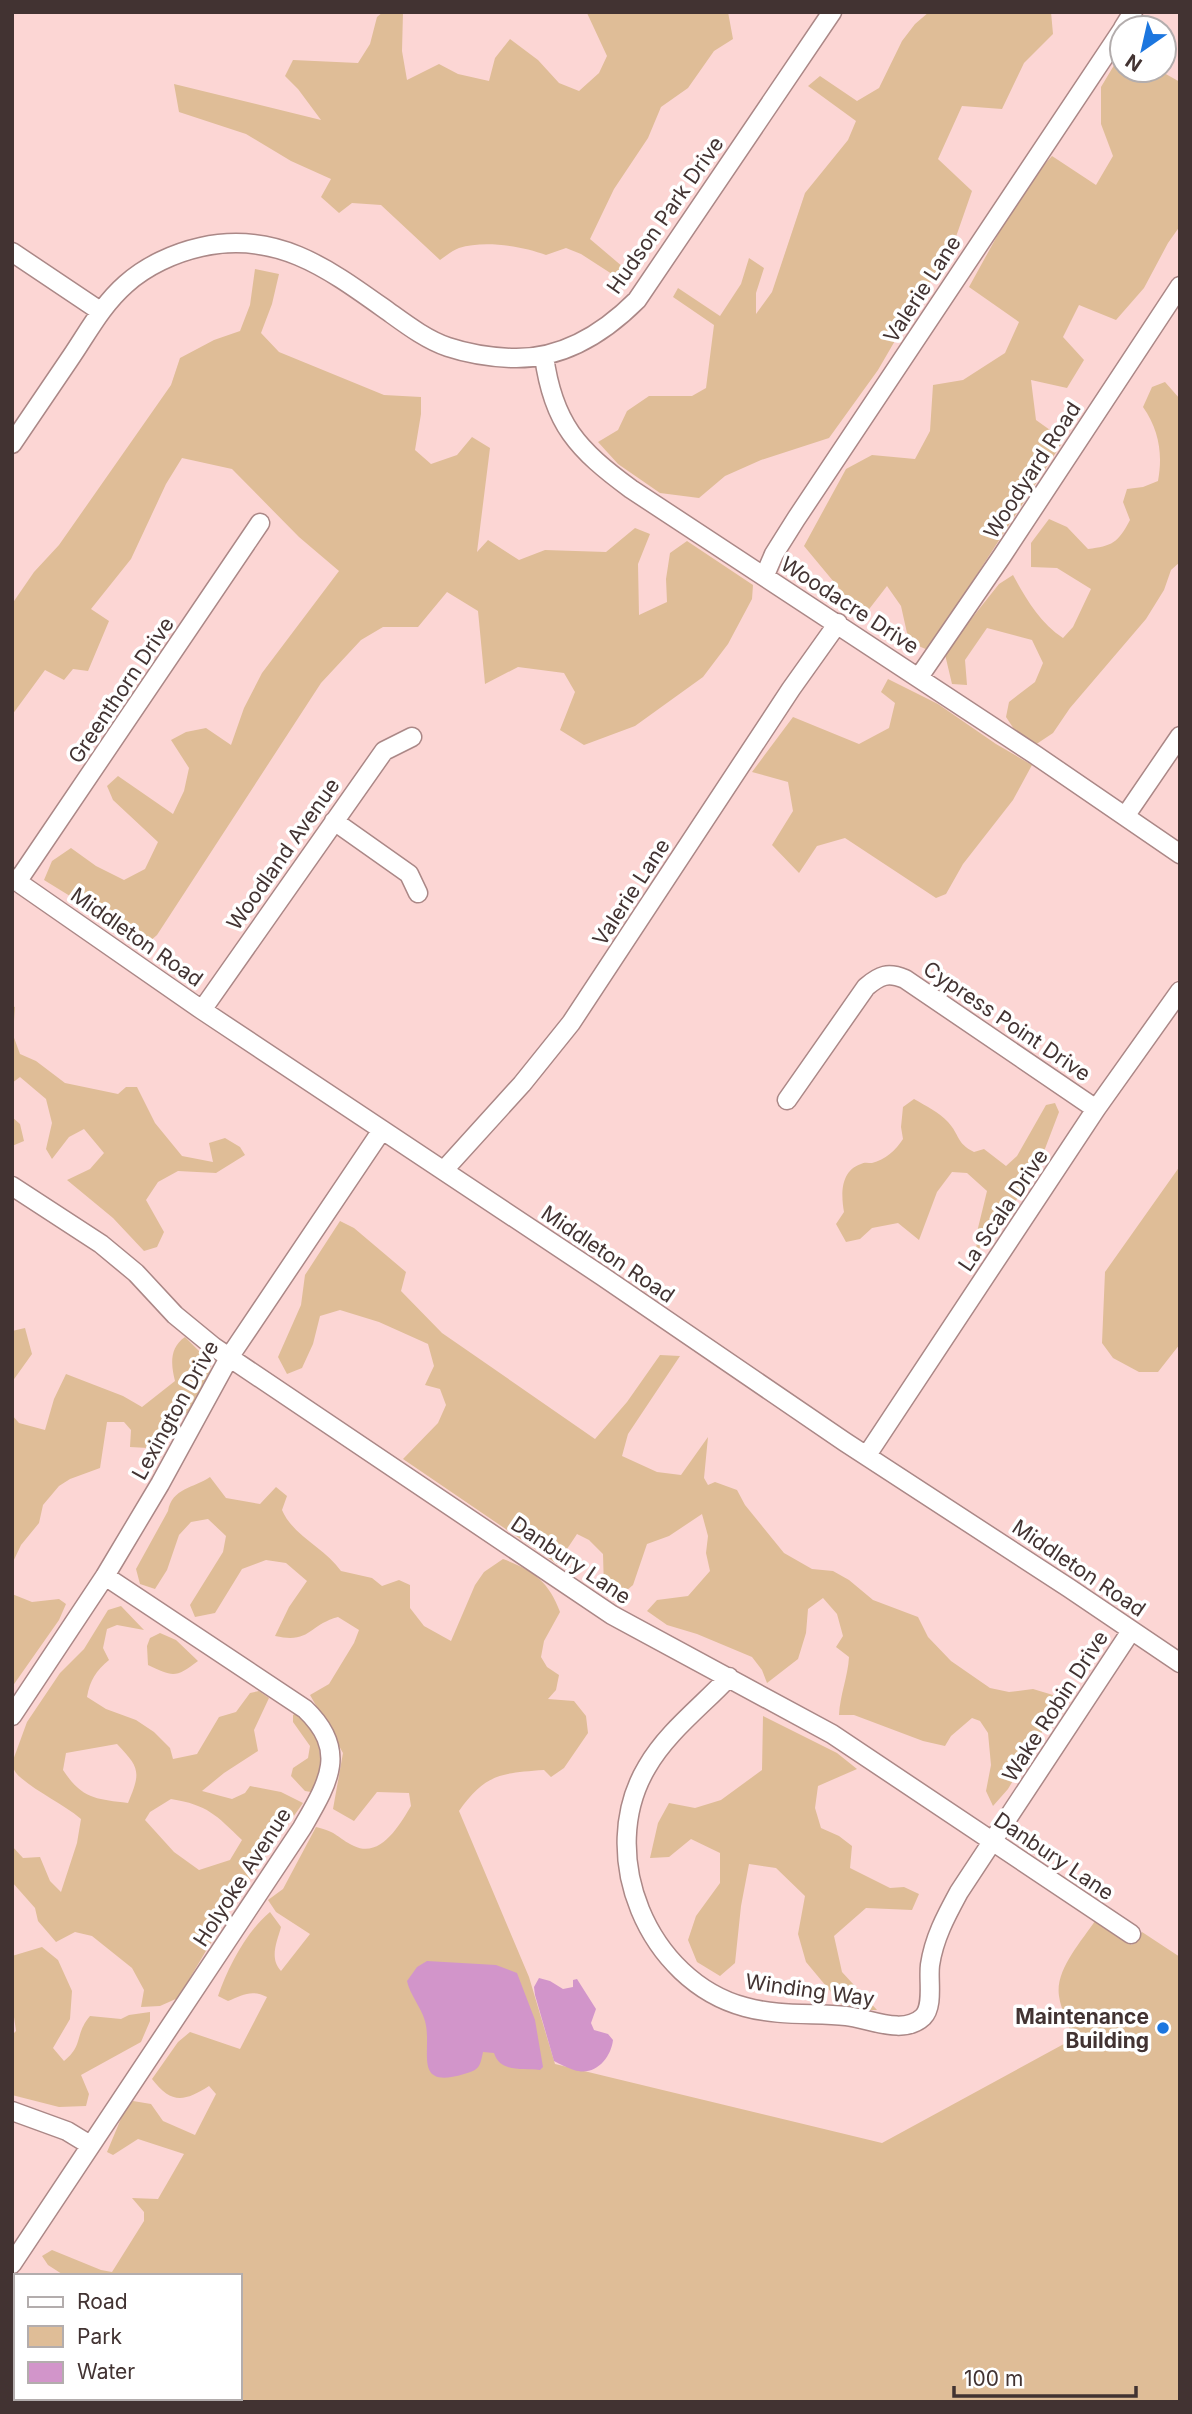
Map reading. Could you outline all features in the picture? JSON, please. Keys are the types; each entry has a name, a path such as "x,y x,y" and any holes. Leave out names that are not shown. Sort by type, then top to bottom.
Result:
{"street":[{"name":"Hudson Park Drive","path":"12,444 100,311 126,284 171,256 214,244 256,243 285,249 339,276 414,330 447,347 482,356 544,356 595,336 637,300 832,12"},
{"name":"Valerie Lane","path":"765,575 796,519 1108,50"},
{"path":"12,252 100,311"},
{"name":"Woodyard Road","path":"919,677 1180,286"},
{"name":"Woodacre Drive","path":"544,356 548,387 560,416 579,445 597,465 1126,815 1180,854"},
{"name":"Greenthorn Drive","path":"15,880 260,523"},
{"name":"Valerie Lane","path":"444,1170 522,1084 571,1023 791,689 838,623"},
{"path":"1126,815 1180,736"},
{"name":"Woodland Avenue","path":"202,1010 384,751 412,737"},
{"path":"334,821 408,874 418,893"},
{"name":"Middleton Road","path":"15,880 202,1010 1180,1663"},
{"name":"Cypress Point Drive","path":"788,1100 866,987 876,978 891,973 905,979 1096,1109"},
{"name":"La Scala Drive","path":"867,1455 1096,1109 1180,991"},
{"name":"Lexington Drive","path":"12,1716 105,1576 183,1444 230,1356 382,1130"},
{"name":"Danbury Lane","path":"12,1186 101,1244 136,1273 175,1315 230,1356 611,1615 832,1734 1131,1934"},
{"name":"Holyoke Avenue","path":"12,2264 303,1828 331,1770 332,1761 326,1734 305,1709 105,1576"},
{"name":"Wake Robin Drive","path":"908,2024 923,2017 928,2006 933,1947 958,1892 1132,1631"},
{"name":"Winding Way","path":"729,1677 668,1739 647,1766 638,1786 631,1807 626,1851 631,1882 645,1923 658,1945 691,1979 718,1997 746,2008 848,2016 893,2025 908,2024"},
{"path":"12,2111 67,2131 90,2145"}],"green space":[{"path":"383,12 403,12 402,51 407,80 439,64 458,74 489,81 495,58 510,39 538,60 559,83 579,91 599,73 607,56 587,13 728,12 733,39 714,51 688,88 661,107 648,138 614,189 590,239 623,267 615,276 581,254 566,248 546,255 515,247 480,244 459,248 440,260 381,205 352,203 339,213 321,197 331,179 291,161 246,134 179,112 174,84 321,120 285,76 293,60 358,63 370,44 377,17"},
{"path":"929,12 1051,12 1053,34 1024,63 1002,109 962,106 938,159 972,191 951,251 878,370 829,438 761,460 725,476 699,498 660,493 618,464 598,442 618,430 627,411 649,396 692,396 706,388 714,325 673,297 678,288 720,316 741,284 749,258 764,268 756,293 756,314 772,292 805,193 848,140 856,121 808,86 820,76 857,101 879,88 902,41"},
{"path":"1108,75 1108,84 1180,82 1180,226 1144,288 1116,320 1079,305 1063,337 1084,360 1067,388 1031,380 1036,420 1064,440 928,650 909,642 901,606 887,586 863,617 804,546 846,469 872,455 915,459 930,431 933,385 963,380 1005,353 1019,322 969,287 1024,187 1052,156 1096,185 1113,156 1101,124 1101,87"},
{"path":"255,269 279,274 261,333 279,352 384,395 421,397 415,450 431,464 457,455 472,437 490,448 477,552 488,540 519,560 545,550 606,552 635,528 650,534 638,564 639,615 667,602 666,579 670,553 687,541 753,585 752,599 728,644 703,677 635,726 584,745 560,730 575,692 564,673 518,667 485,684 478,611 447,592 418,627 383,627 361,640 321,683 157,935 142,948 118,933 91,909 44,880 52,861 71,848 96,866 124,880 145,869 158,842 113,800 107,786 118,776 173,814 184,791 189,768 171,740 186,732 206,728 231,745 244,708 262,673 339,571 299,537 232,469 182,458 166,484 131,559 91,609 109,621 88,671 73,669 64,680 45,670 12,715 12,604 34,572 59,545 171,385 180,358 214,340 240,331 250,305"},
{"path":"1165,382 1180,399 1180,562 1171,570 1164,590 1146,619 1070,708 1053,733 1032,747 1018,735 1006,717 1009,702 1035,682 1043,663 1032,640 987,628 965,660 967,685 952,684 943,646 972,618 999,584 1013,575 1034,610 1055,632 1063,638 1073,627 1091,589 1057,568 1031,567 1031,543 1049,519 1067,527 1088,549 1109,545 1122,534 1130,520 1123,502 1127,489 1158,481 1158,442 1153,424 1143,407 1152,387"},
{"path":"888,679 938,704 1032,765 1013,800 963,864 946,894 936,898 845,838 817,846 799,873 772,845 793,811 788,782 752,772 793,717 859,744 889,728 895,703 881,692"},
{"path":"12,1006 15,1007 13,1035 20,1054 36,1061 65,1083 118,1094 126,1087 137,1087 155,1123 182,1156 213,1162 209,1143 225,1138 240,1147 245,1155 216,1173 178,1171 158,1182 146,1200 164,1232 157,1247 144,1251 113,1218 67,1180 90,1169 104,1153 84,1129 69,1137 52,1159 46,1149 52,1123 46,1099 20,1077 12,1083"},
{"path":"914,1099 944,1118 968,1149 974,1152 984,1149 1006,1166 1017,1156 1046,1105 1055,1103 1059,1112 1038,1167 992,1237 976,1251 978,1228 987,1191 967,1173 952,1172 937,1192 919,1240 898,1223 872,1228 860,1239 846,1242 836,1224 844,1212 842,1198 849,1172 862,1163 881,1160 897,1147 903,1139 903,1107"},
{"path":"12,1117 20,1124 24,1141 12,1146"},
{"path":"1180,1166 1180,1344 1158,1372 1139,1372 1113,1358 1102,1343 1105,1272"},
{"path":"340,1221 354,1228 406,1272 401,1291 442,1333 595,1439 627,1402 660,1355 680,1356 628,1434 622,1456 657,1472 681,1475 708,1437 704,1478 708,1485 715,1482 737,1490 745,1505 784,1553 812,1569 833,1571 849,1580 873,1600 918,1617 928,1637 951,1661 990,1688 1009,1692 1033,1689 1053,1695 1052,1715 1008,1789 993,1806 986,1791 991,1765 988,1733 980,1721 972,1718 951,1736 945,1746 923,1741 854,1715 839,1715 849,1657 836,1647 843,1636 837,1614 823,1598 808,1609 806,1633 798,1659 767,1683 762,1670 752,1657 697,1634 667,1625 647,1611 657,1600 688,1596 710,1571 706,1553 708,1536 702,1514 669,1536 647,1544 633,1585 619,1597 604,1589 603,1554 589,1540 577,1534 557,1564 403,1459 438,1423 446,1405 440,1389 425,1385 434,1366 428,1344 379,1322 340,1310 320,1316 313,1344 302,1368 287,1374 278,1357 301,1305 305,1275"},
{"path":"25,1328 32,1354 12,1382 12,1331"},
{"path":"185,1337 211,1363 205,1388 197,1400 168,1432 148,1448 130,1447 131,1430 124,1422 107,1422 100,1468 59,1486 43,1505 39,1523 21,1545 12,1564 12,1415 19,1423 45,1430 54,1399 66,1374 123,1396 142,1407 175,1381 172,1363 174,1352"},
{"path":"210,1477 226,1498 260,1504 276,1487 287,1496 282,1510 287,1519 341,1571 372,1578 382,1586 399,1580 410,1585 410,1608 424,1626 451,1641 475,1585 484,1572 503,1559 531,1572 551,1592 560,1612 544,1641 541,1657 547,1667 559,1675 556,1690 548,1699 574,1701 586,1716 588,1733 564,1768 551,1777 544,1770 516,1772 495,1778 477,1789 459,1811 529,1977 555,2064 882,2143 1073,2039 1060,2001 1059,1986 1065,1966 1095,1921 1132,1945 1142,1932 1180,1957 1180,2402 26,2402 242,2400 242,2274 62,2274 48,2265 42,2256 52,2250 112,2272 144,2221 144,2212 132,2198 158,2199 184,2154 138,2139 113,2155 107,2152 125,2109 133,2101 151,2104 163,2121 195,2135 216,2094 209,2086 192,2095 178,2098 165,2093 152,2079 178,2042 190,2032 240,2049 267,1997 252,1993 228,2001 218,1996 239,1951 253,1929 270,1912 281,1927 275,1961 281,1971 310,1934 276,1912 268,1900 283,1889 316,1827 333,1833 354,1846 373,1848 388,1838 411,1806 409,1793 377,1792 354,1821 333,1809 343,1753 310,1695 329,1684 359,1630 338,1617 328,1620 303,1636 275,1636 289,1607 307,1581 286,1563 266,1560 242,1569 215,1613 195,1617 190,1605 223,1552 226,1536 208,1519 191,1522 179,1535 167,1570 155,1589 140,1584 136,1569 170,1503 179,1493"},
{"path":"12,1594 32,1602 59,1599 66,1604 59,1620 12,1687"},
{"path":"121,1606 144,1630 117,1625 107,1629 103,1648 109,1660 94,1676 87,1697 106,1709 136,1720 154,1732 170,1748 173,1759 197,1754 219,1717 236,1712 250,1693 259,1691 269,1698 254,1730 258,1751 202,1791 232,1799 245,1793 250,1786 281,1792 303,1803 244,1887 178,1998 160,2006 141,2007 144,1990 132,1968 92,1936 75,1932 56,1942 38,1921 35,1908 12,1882 12,1846 23,1858 40,1857 50,1881 61,1892 77,1843 81,1819 27,1783 17,1774 12,1763 27,1722 60,1673 84,1649 108,1610","holes":["117,1744 136,1771 135,1784 128,1803 83,1792 63,1770 66,1753","171,1799 194,1804 211,1812 242,1840 230,1860 199,1870 174,1852 145,1820 150,1812"]},
{"path":"160,1633 176,1640 198,1661 174,1674 148,1665 147,1646 150,1638"},
{"path":"296,1713 312,1730 319,1750 319,1771 311,1792 305,1791 291,1776 293,1768 308,1758 310,1746 293,1722 293,1715"},
{"path":"763,1716 837,1753 857,1769 818,1786 815,1808 821,1828 839,1836 852,1846 850,1868 890,1888 904,1887 919,1894 912,1910 866,1908 834,1936 842,1972 877,2010 846,2010 806,1962 798,1934 805,1896 776,1868 749,1864 735,1963 720,1976 697,1962 688,1940 696,1916 720,1883 720,1853 691,1839 669,1857 650,1858 658,1823 669,1803 695,1808 721,1800 762,1770"},
{"path":"42,1947 58,1960 72,1991 70,2019 53,2048 64,2061 77,2045 90,2016 121,2019 150,2012 150,2021 141,2042 81,2075 89,2094 86,2106 59,2107 12,2095 12,2035 16,2031 12,2003 12,1956"}],"water":[{"path":"427,1961 496,1965 517,1973 535,2020 543,2067 540,2070 507,2067 501,2064 494,2053 483,2052 478,2067 469,2073 447,2078 437,2077 430,2072 425,2021 407,1981 417,1967"},
{"path":"539,1978 563,1989 573,1987 573,1980 577,1979 596,2009 591,2023 594,2030 608,2034 613,2040 609,2053 601,2064 589,2071 582,2071 554,2061 535,1995 534,1987"}],"place":[{"name":"Maintenance Building","path":"1163,2028"}]}
